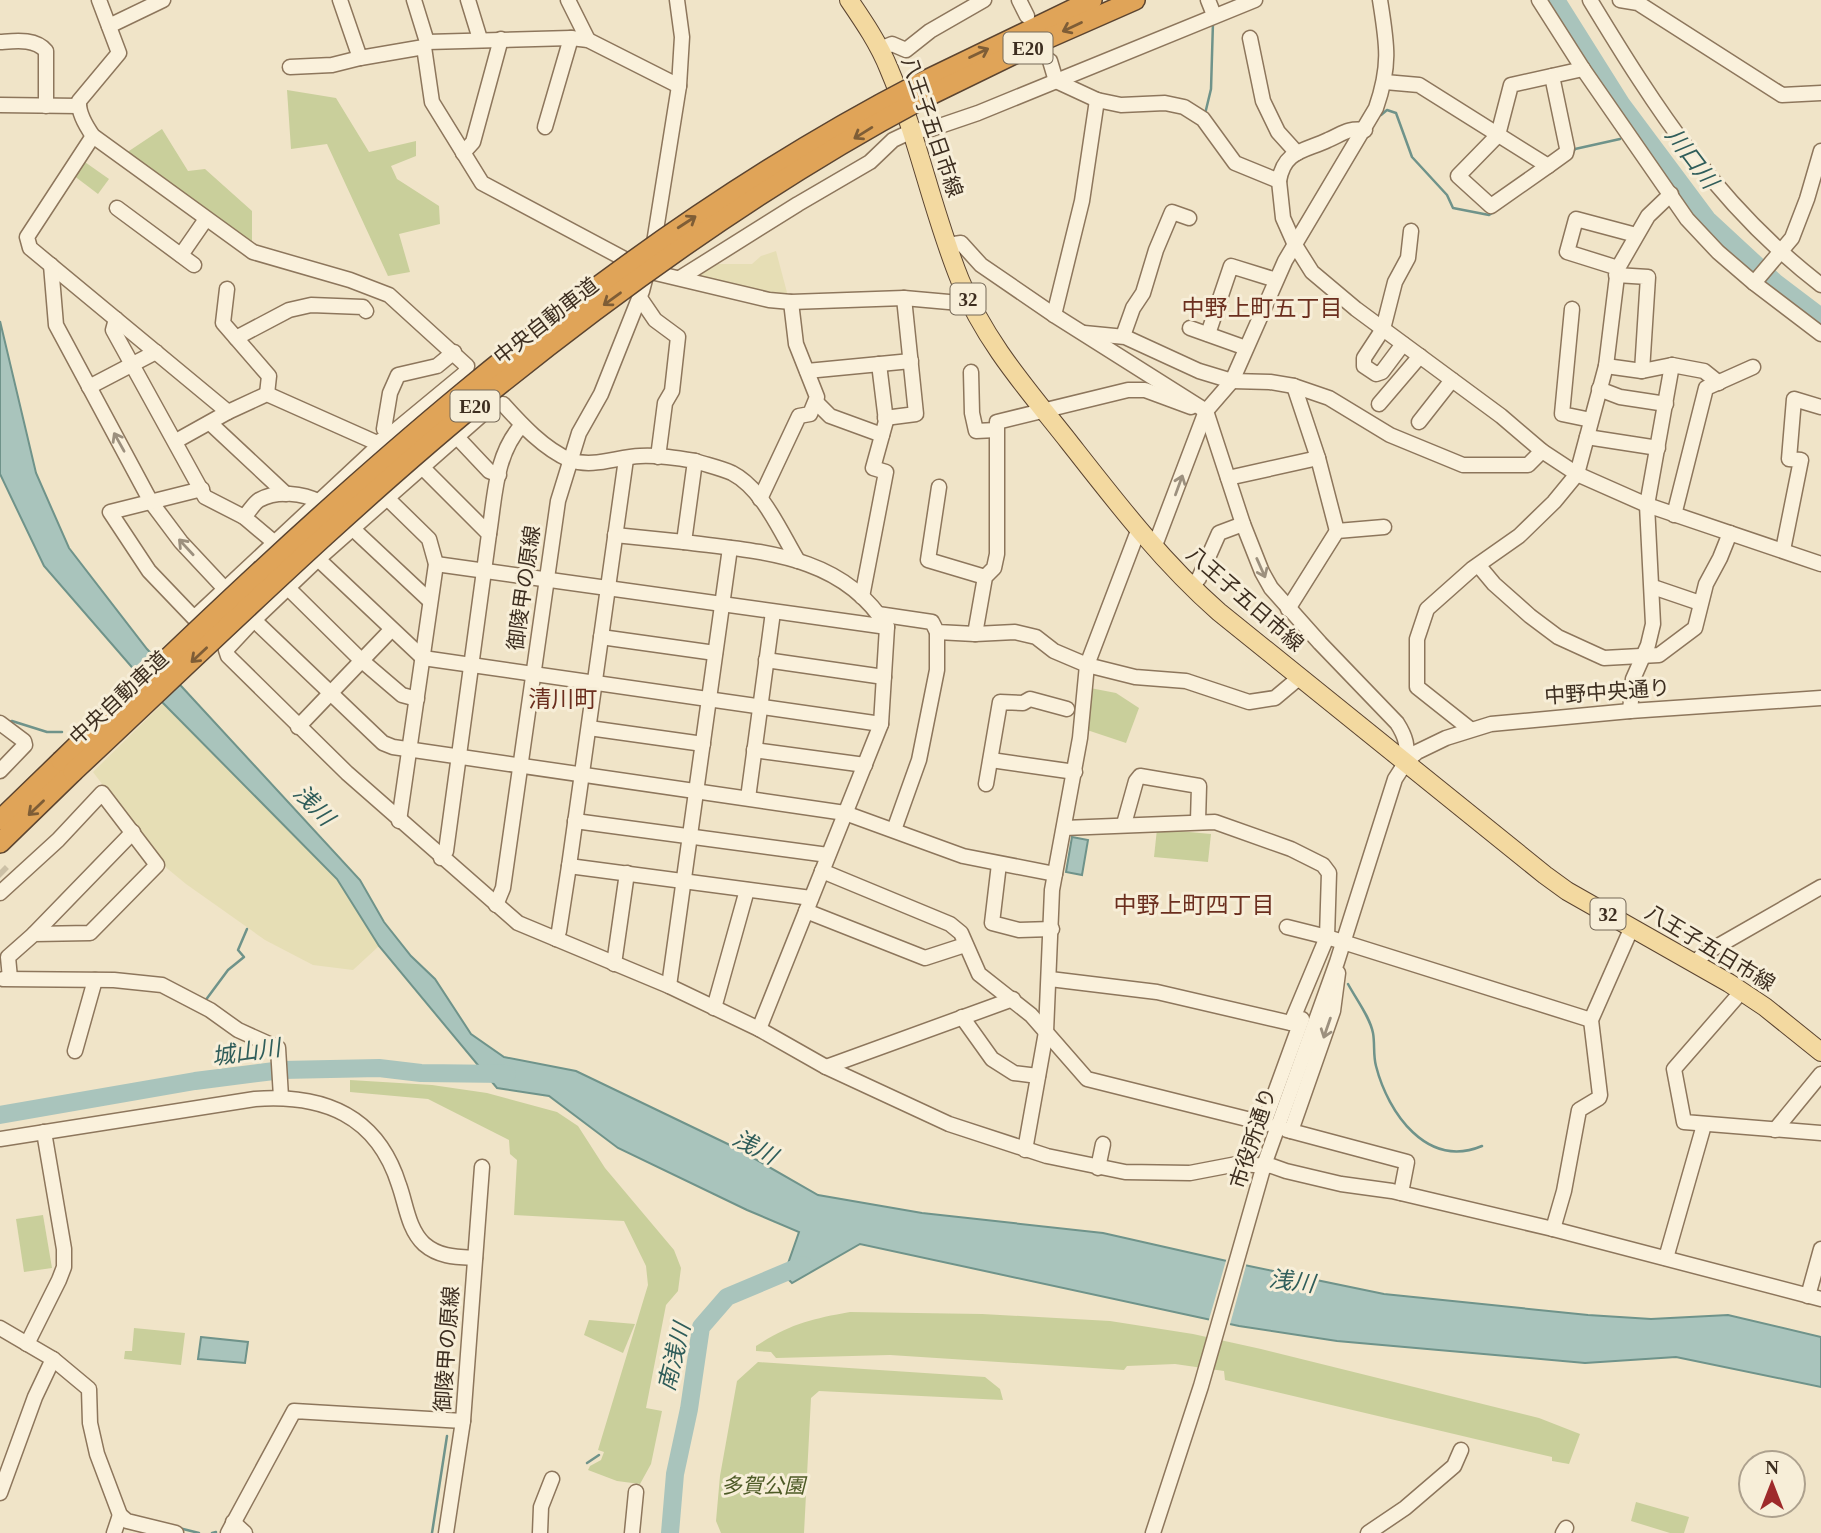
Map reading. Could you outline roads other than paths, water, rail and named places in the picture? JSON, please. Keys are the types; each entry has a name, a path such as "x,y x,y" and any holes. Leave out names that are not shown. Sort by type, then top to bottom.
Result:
{"highway":[{"name":"中央自動車道","path":"0,820 67,767 493,391 590,314 683,248 884,119 920,91 1093,0"},
{"name":"中央自動車道","path":"0,843 67,767 285,548 481,376 579,299 672,232 803,148 877,105 920,91 1135,0"}],"main road":[{"name":"八王子五日市線","path":"856,3 890,69 947,245 971,304 995,348 1018,381 1138,531 1191,587 1545,875 1567,891 1742,991 1821,1052"}],"street":[{"path":"0,105 79,104 119,53 99,0"},
{"path":"110,26 163,0 173,0"},
{"path":"340,0 360,58"},
{"path":"414,0 425,45 432,102 482,183 647,271 769,300 792,302 904,298 971,304"},
{"path":"468,0 480,39"},
{"path":"568,0 588,40"},
{"name":"御陵甲の原線","path":"496,905 503,888 558,501 579,433 601,394 641,294 659,217 679,86 682,37 677,0"},
{"path":"880,49 891,44 905,50 984,0"},
{"path":"1019,0 1027,16"},
{"path":"1208,0 1214,15"},
{"path":"680,278 870,162 893,140 912,131 931,129 978,113 1255,0"},
{"path":"1154,548 1206,411 1233,381 1276,279 1376,108 1385,82 1387,54 1380,0"},
{"path":"1539,0 1583,69 1695,228 1718,252 1821,334"},
{"path":"1620,0 1638,3 1782,95 1821,93"},
{"path":"1595,1 1629,64 1682,143 1739,211 1780,253 1821,285"},
{"path":"290,68 332,65 425,45 480,39 571,37 588,40 679,86"},
{"path":"545,127 571,37"},
{"path":"1250,38 1263,101 1278,132 1297,153"},
{"path":"463,153 473,142 501,39"},
{"path":"0,42 24,41 43,47 46,51 46,106"},
{"path":"1050,61 1056,81 1097,100 1121,105 1165,103 1184,107 1203,119 1235,163 1279,181"},
{"path":"1552,76 1566,153 1491,206 1458,176 1498,135 1509,87 1552,76 1583,69"},
{"path":"1385,82 1419,85 1548,166"},
{"path":"1054,315 1082,201 1097,100"},
{"path":"79,104 93,136 253,252 382,291 396,300 467,366 465,373 390,435 194,618 149,571 110,512 202,489"},
{"path":"1365,130 1350,129 1297,153 1283,168 1279,181 1283,218 1312,272 1383,329 1501,416 1542,451 1577,474 1674,515 1821,564"},
{"path":"93,136 27,237 30,248 228,412"},
{"path":"1755,282 1792,237 1814,200 1821,151"},
{"path":"1470,729 1418,687 1417,639 1427,609 1472,569 1519,536 1554,502 1577,474 1606,366 1617,272 1648,216 1671,194"},
{"path":"117,208 132,225 194,265"},
{"path":"1123,337 1133,308 1143,293 1156,250 1172,212 1189,218"},
{"path":"181,255 206,219"},
{"path":"1636,235 1576,219 1567,252 1617,272 1648,277 1642,371"},
{"path":"1403,344 1382,372 1376,374 1364,366 1364,358 1383,329 1395,282 1408,258 1410,231"},
{"path":"947,245 961,243 981,265 1054,315 1206,411 1243,524 1270,588 1397,723 1405,735 1408,748 1406,762"},
{"path":"51,265 56,325 151,502 181,542 254,620 383,743 460,758 845,813 962,856 1055,874"},
{"path":"1208,334 1231,266 1276,279"},
{"path":"227,289 223,324 269,376 267,394"},
{"path":"641,294 655,320 678,337 658,457"},
{"path":"886,418 916,414 904,298"},
{"path":"760,499 799,416 810,414 817,397 796,344 792,302"},
{"path":"236,338 289,310 310,305 363,307 366,311"},
{"path":"1572,309 1562,414 1591,420"},
{"path":"116,318 113,330 205,497 244,517 275,543"},
{"path":"1190,328 1247,348"},
{"path":"1081,332 1123,337 1199,371 1233,381 1294,386 1329,398 1390,435 1463,465 1528,465 1542,451"},
{"path":"89,387 156,352"},
{"path":"454,352 438,366 398,375 390,393 384,429 489,534"},
{"path":"1379,404 1420,356"},
{"path":"807,371 911,361"},
{"path":"862,597 886,472 873,468 886,418 879,364"},
{"path":"1606,366 1642,371 1672,365 1704,371 1719,383"},
{"path":"1630,711 1633,679 1653,624 1647,505 1672,365"},
{"path":"1674,515 1706,388 1753,367"},
{"path":"971,372 972,413 976,431 996,430"},
{"path":"465,373 494,404"},
{"path":"1419,422 1452,380"},
{"path":"1288,609 1337,531 1318,458 1294,386"},
{"path":"1599,389 1620,397 1665,404"},
{"path":"975,634 985,577 994,568 997,554 997,422 1128,390 1145,390 1206,411"},
{"path":"176,441 267,394 377,443 390,435"},
{"path":"1783,550 1801,460 1789,459 1794,400 1821,407"},
{"path":"816,402 830,416 882,435"},
{"path":"799,561 760,499 731,473 695,461 658,457 638,456 600,462 572,460 522,425 503,404 494,404 318,559 228,646 226,653 298,727 441,858 518,923 669,986 759,1029 826,1067 949,1125 1025,1150 1098,1168 1165,1174 1199,1172 1245,1163 1353,1186 1401,1193 1553,1229 1815,1298 1821,1249"},
{"path":"211,423 286,494"},
{"path":"441,858 446,851 502,457 509,438 522,425"},
{"path":"456,436 489,471 499,475"},
{"path":"1587,437 1658,449"},
{"path":"1228,478 1318,458"},
{"path":"556,939 569,866 626,459"},
{"path":"684,542 695,461"},
{"path":"939,487 928,560 985,577"},
{"path":"244,517 258,500 286,494 320,502"},
{"path":"386,498 429,539 436,564 400,821"},
{"path":"1191,587 1199,578 1219,533 1243,524"},
{"path":"1337,531 1384,527"},
{"path":"352,528 430,601"},
{"path":"1025,1150 1046,1032 1055,874 1075,772 1087,665 1138,531"},
{"path":"1479,566 1494,584 1530,617 1558,637 1604,658 1659,654 1695,628 1700,603 1730,533"},
{"path":"615,535 730,548 810,564 846,582 878,614 887,627 881,723 759,1029"},
{"path":"669,986 730,548"},
{"path":"318,559 423,658 881,723"},
{"path":"436,564 887,627"},
{"path":"1653,587 1700,603"},
{"path":"288,588 401,695 417,699"},
{"path":"748,798 773,612"},
{"path":"878,614 932,622 937,632 937,670 919,760 894,830"},
{"path":"298,727 391,630"},
{"path":"937,632 1015,632 1036,637 1054,651 1087,665 1135,677 1186,681 1249,702 1275,698 1300,677"},
{"path":"601,637 715,653"},
{"path":"766,660 884,677"},
{"name":"中野中央通り","path":"1406,762 1427,747 1470,729 1521,720 1821,698"},
{"path":"986,784 1000,702 1023,703 1030,699 1067,709"},
{"path":"0,723 24,741 25,745 0,771"},
{"path":"589,728 703,744"},
{"path":"754,750 865,765"},
{"path":"990,760 1075,772"},
{"name":"市役所通り","path":"1153,1533 1201,1386 1263,1167 1337,962 1395,779 1406,762"},
{"path":"1124,824 1136,781 1140,776 1199,786 1198,821"},
{"path":"0,893 8,878 58,840 102,793 157,865 90,933 34,933"},
{"path":"575,821 828,856"},
{"path":"822,871 950,924 961,933 979,974 1013,999 1087,1079 1266,1124 1295,1024 1327,937 1329,873 1323,865 1291,849 1215,822 1064,828"},
{"path":"133,832 8,957 5,979 142,981 162,985 209,1010 249,1036 278,1048 281,1091"},
{"path":"999,864 992,923 1019,930 1052,929"},
{"path":"569,866 747,890 809,905 925,958 965,945"},
{"path":"614,964 627,873"},
{"path":"1695,962 1704,954 1821,887"},
{"path":"714,1008 747,890"},
{"path":"1287,927 1327,937 1591,1020"},
{"path":"1553,1229 1564,1191 1579,1110 1599,1098 1600,1094 1591,1020 1632,927"},
{"path":"1337,962 1338,981 1333,1011 1289,1130 1408,1162 1401,1193"},
{"path":"1050,979 1157,992 1295,1024"},
{"path":"75,1051 95,980"},
{"path":"1295,1024 1308,1003 1326,989"},
{"path":"1742,991 1674,1069 1684,1122 1821,1133"},
{"path":"826,1067 1013,999"},
{"path":"962,1017 992,1059 1014,1073 1038,1076"},
{"path":"1775,1130 1821,1074"},
{"path":"0,1139 281,1091 322,1104 360,1125 388,1157 413,1230 419,1239 441,1254 475,1258"},
{"path":"1666,1258 1704,1125"},
{"path":"27,1344 64,1267 64,1250 44,1132"},
{"path":"1098,1168 1103,1144"},
{"name":"御陵甲の原線","path":"446,1533 463,1421 482,1167"},
{"path":"0,1328 53,1359 89,1389 90,1423 97,1454 120,1515 127,1521 176,1533"},
{"path":"0,1493 35,1397 53,1359"},
{"path":"245,1533 230,1527 295,1411 463,1421"},
{"path":"1368,1533 1405,1508 1454,1466 1461,1450"},
{"path":"540,1533 541,1507 552,1479"},
{"path":"632,1533 636,1492"},
{"path":"114,1533 120,1515"}],"water":[{"name":"浅川","path":"0,321 36,473 69,548 147,649 360,880 384,922 411,956 435,979 471,1034 504,1057 576,1071 734,1147 818,1195 922,1213 1103,1233 1384,1294 1651,1319 1728,1315 1821,1337 1821,1387 1676,1357 1585,1363 1337,1341 1239,1326 860,1244 792,1283 784,1275 799,1232 618,1148 549,1096 497,1088 379,946 337,879 163,703 44,566 0,474"},
{"path":"1072,837 1088,840 1082,875 1066,872"},
{"path":"201,1337 248,1342 245,1363 198,1359"}],"waterway":[{"name":"川口川","path":"1556,0 1622,105 1707,219 1776,283 1821,317"},
{"path":"1205,114 1211,89 1213,22"},
{"path":"1381,115 1387,110 1396,113 1412,157 1447,195 1453,208 1489,215 1494,212"},
{"path":"1571,157 1575,149 1620,139"},
{"path":"7,723 12,721 47,732 62,732"},
{"path":"205,1001 228,970 244,957 238,950 247,929"},
{"path":"1348,984 1366,1014 1374,1037 1376,1066 1390,1102 1400,1118 1427,1143 1444,1150 1462,1151 1482,1146"},
{"name":"城山川","path":"0,1115 195,1081 282,1070 379,1068 421,1073 507,1074"},
{"name":"南浅川","path":"670,1533 675,1474 689,1409 701,1327 727,1297 803,1265"},
{"path":"432,1533 447,1436"},
{"path":"587,1463 599,1455"},
{"path":"179,1528 199,1533"},
{"path":"212,1533 216,1532"}],"tunnel":[{"path":"0,870 4,874"}],"district":[{"name":"中野上町五丁目","path":"1262,308"},
{"name":"清川町","path":"563,699"},
{"name":"中野上町四丁目","path":"1194,905"}],"park label":[{"name":"多賀公園","path":"763,1486"}]}
